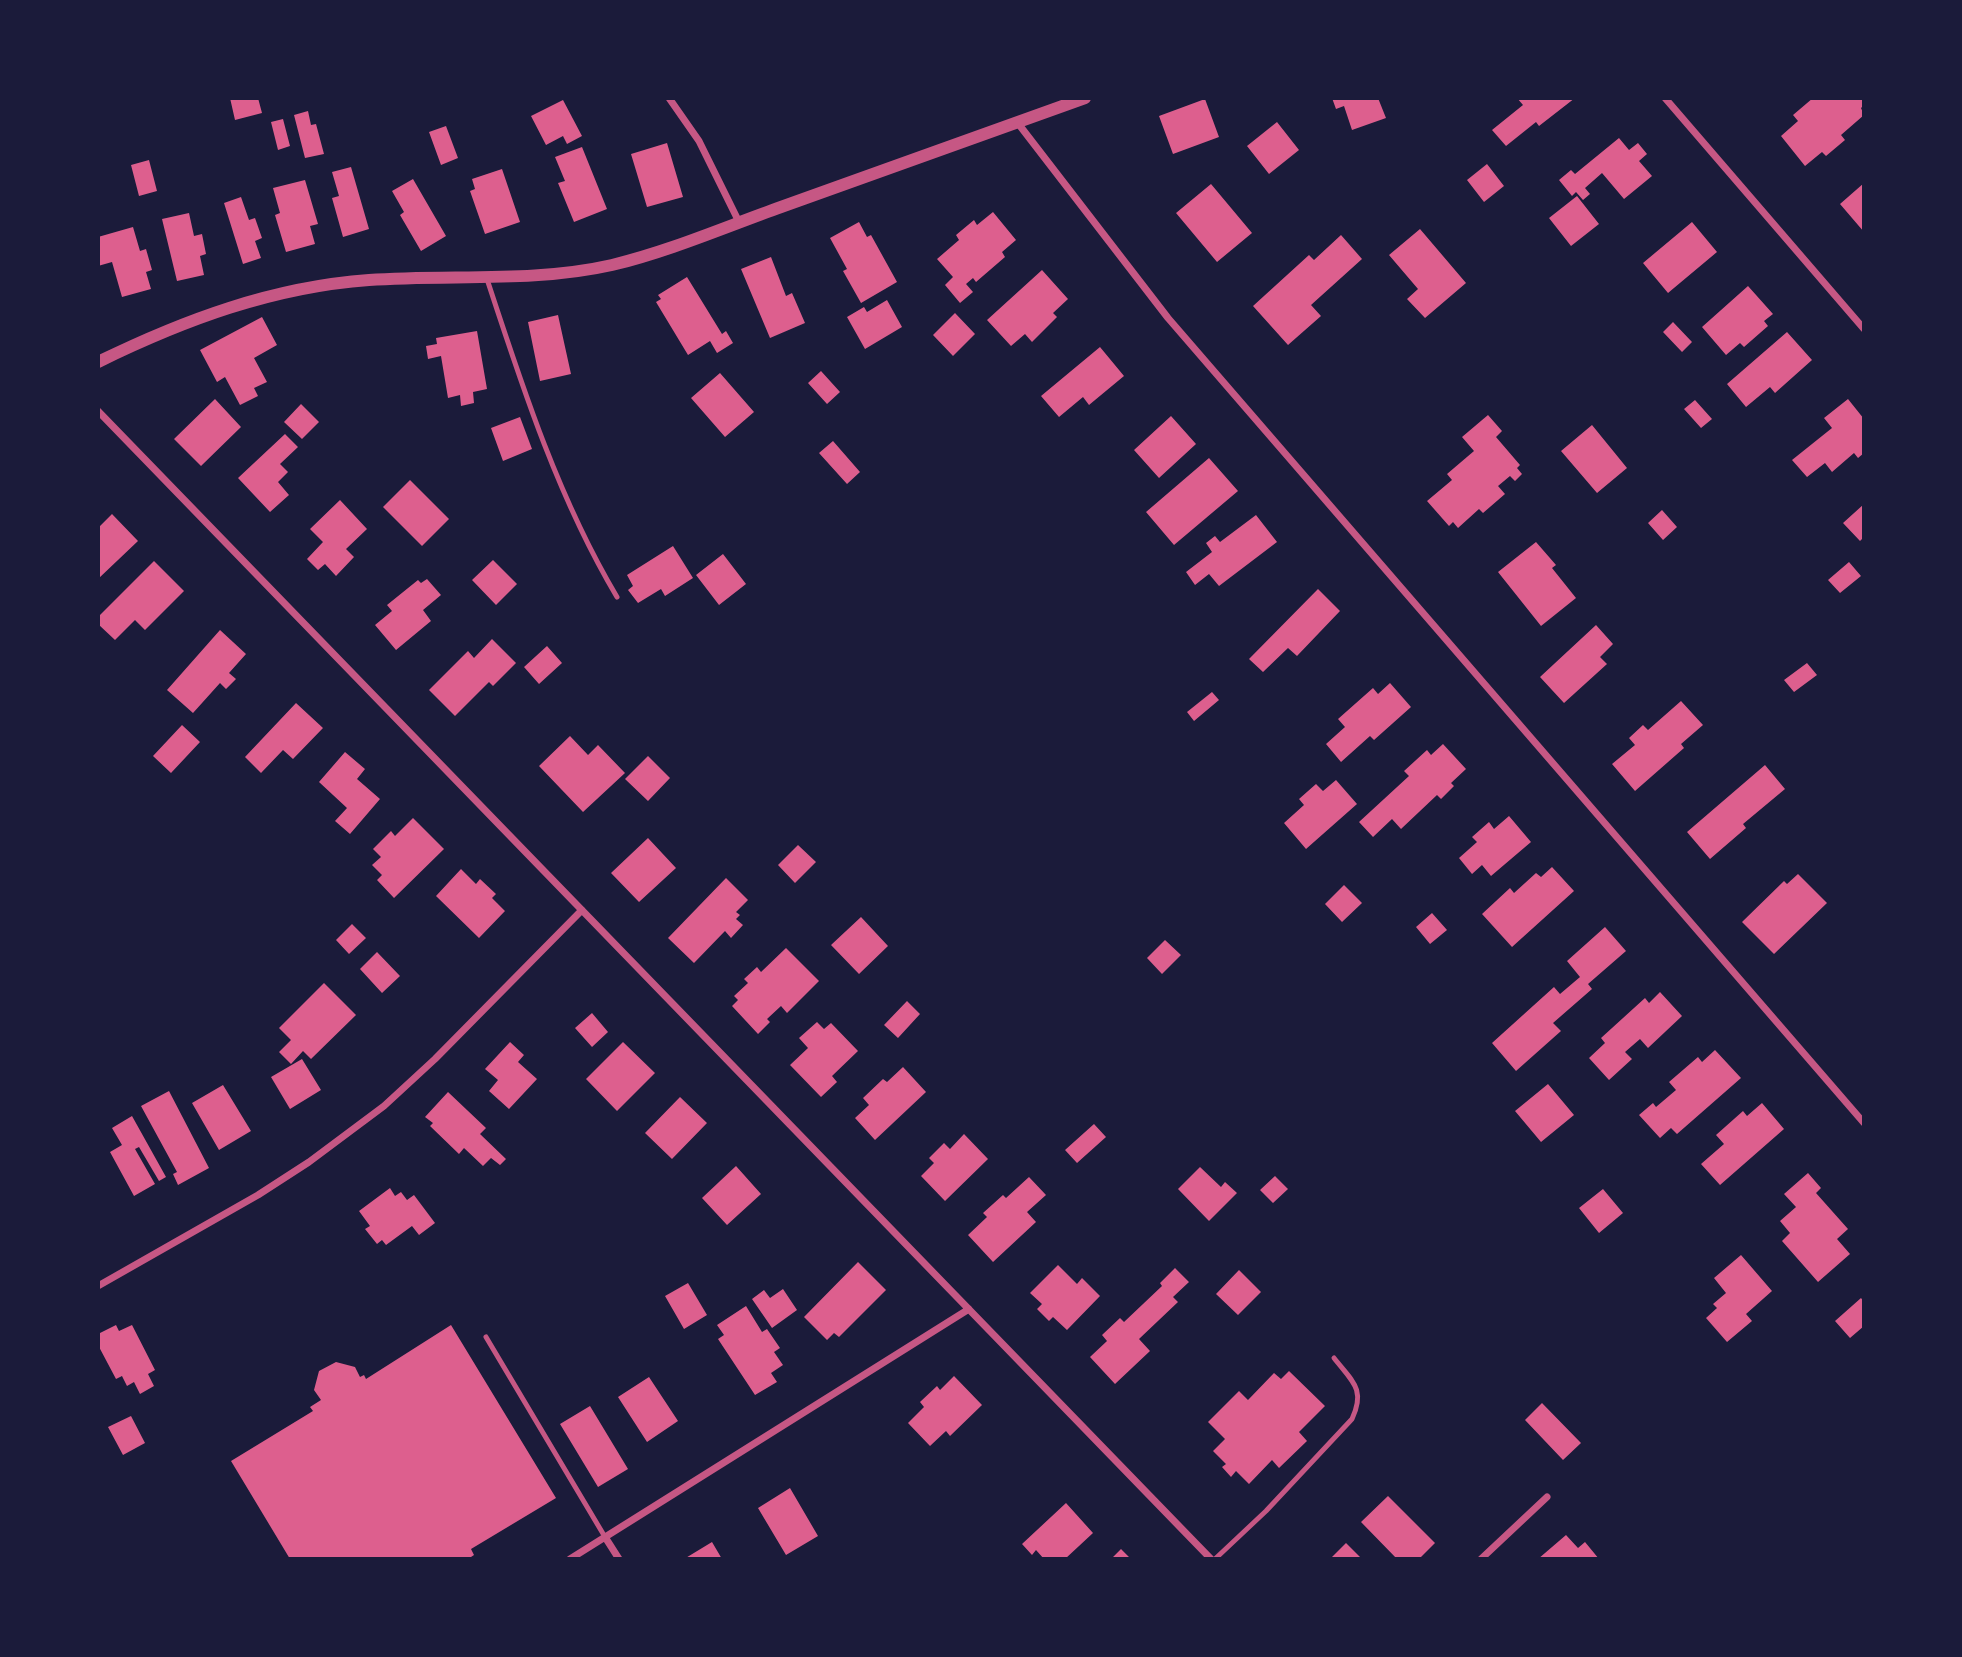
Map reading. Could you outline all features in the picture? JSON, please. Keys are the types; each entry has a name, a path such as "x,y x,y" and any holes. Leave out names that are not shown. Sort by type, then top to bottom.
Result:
{"street":[{"path":"670,98 698,141 739,222"},
{"path":"98,362 209,313 296,290 371,279 555,273 613,264 664,251 1085,98"},
{"path":"1665,98 1864,329"},
{"path":"1017,122 1168,318 1864,1123"},
{"path":"98,411 1213,1559"},
{"path":"98,1286 258,1195 368,1119 435,1059 582,910"},
{"path":"570,1559 969,1309"},
{"path":"1481,1559 1547,1497"},
{"path":"605,1537 618,1559"}],"lane":[{"path":"486,276 541,433 583,536 617,597"},
{"path":"486,1337 605,1537"},
{"path":"1213,1559 1266,1511 1352,1419 1359,1405 1359,1390 1334,1358"}],"building":[{"path":"230,98 258,98 262,113 235,120"},
{"path":"1332,98 1378,98 1386,118 1352,130 1344,106 1336,109"},
{"path":"1517,98 1575,98 1539,126 1536,122 1506,146 1492,130 1523,105"},
{"path":"1813,98 1864,98 1861,108 1864,115 1841,135 1845,140 1826,156 1822,152 1805,166 1781,136 1798,121 1793,115"},
{"path":"1205,99 1219,137 1173,154 1159,116"},
{"path":"563,100 582,136 567,144 563,136 546,145 531,116"},
{"path":"308,111 311,125 316,124 324,154 305,158 294,115"},
{"path":"283,119 290,146 278,150 271,122"},
{"path":"1277,122 1299,150 1269,174 1247,146"},
{"path":"446,126 458,158 441,165 429,132"},
{"path":"1619,138 1629,150 1638,143 1647,154 1639,161 1652,176 1624,199 1602,173 1585,188 1590,194 1583,200 1576,192 1572,196 1559,180 1571,170 1575,174"},
{"path":"667,143 683,197 647,207 631,154"},
{"path":"582,147 607,209 574,222 558,183 565,181 555,157"},
{"path":"149,160 157,191 139,196 131,165"},
{"path":"1487,164 1504,186 1484,202 1467,180"},
{"path":"351,167 369,229 343,237 332,198 339,196 332,172"},
{"path":"502,169 520,222 485,234 470,191 475,189 472,179"},
{"path":"413,179 446,236 421,251 400,215 404,212 392,191"},
{"path":"305,180 318,224 310,226 315,244 286,252 275,215 280,213 273,188"},
{"path":"1864,183 1864,232 1840,204"},
{"path":"1211,184 1252,233 1217,262 1176,213"},
{"path":"1577,196 1599,224 1571,246 1549,218"},
{"path":"241,197 249,220 255,218 262,238 255,241 261,258 243,264 224,203"},
{"path":"993,212 1016,240 1002,252 1005,257 976,282 973,278 966,284 973,292 960,303 945,285 953,277 937,259 959,240 956,235 974,220 977,225"},
{"path":"189,213 194,236 202,234 206,254 200,256 204,275 177,281 162,219"},
{"path":"859,222 867,237 871,235 897,282 861,303 843,271 847,269 830,238"},
{"path":"1692,222 1717,252 1668,293 1643,263"},
{"path":"133,227 140,251 146,249 152,270 146,272 151,289 122,297 112,262 98,266 98,237"},
{"path":"1420,229 1466,283 1425,318 1407,299 1418,289 1389,255"},
{"path":"1341,235 1362,259 1311,305 1321,316 1288,345 1253,306 1309,255 1314,260"},
{"path":"771,257 786,296 792,293 805,323 770,338 741,269"},
{"path":"1042,270 1068,299 1053,313 1057,317 1032,342 1025,334 1011,346 987,320"},
{"path":"687,277 722,334 726,331 733,343 717,353 710,341 688,355 656,302 661,299 658,295"},
{"path":"1748,286 1773,314 1764,321 1768,326 1744,347 1740,343 1726,355 1702,327"},
{"path":"887,300 902,327 865,349 847,317 864,307 867,312"},
{"path":"955,313 975,334 953,356 933,335"},
{"path":"558,315 571,374 540,381 528,322"},
{"path":"262,317 277,345 254,358 267,382 254,388 258,396 240,405 225,377 217,382 200,350"},
{"path":"1673,322 1692,342 1682,352 1663,332"},
{"path":"477,331 487,389 473,392 474,403 461,406 460,395 448,398 441,356 428,359 426,346 437,344 436,338"},
{"path":"1787,332 1812,360 1775,393 1770,387 1746,407 1727,384"},
{"path":"1100,347 1124,376 1089,405 1083,397 1059,417 1041,396"},
{"path":"821,371 840,392 827,404 808,383"},
{"path":"720,373 754,412 725,437 691,398"},
{"path":"215,399 241,427 201,466 174,439"},
{"path":"1848,399 1864,419 1864,453 1858,458 1854,453 1832,472 1825,463 1807,477 1792,460 1832,428 1824,418"},
{"path":"1695,400 1712,419 1701,428 1684,409"},
{"path":"301,404 319,422 302,439 284,422"},
{"path":"1488,415 1502,431 1496,437 1520,465 1517,468 1522,474 1515,481 1510,476 1498,486 1505,494 1483,513 1479,509 1458,528 1453,522 1449,526 1427,501 1452,480 1447,474 1474,451 1462,437"},
{"path":"1171,416 1196,444 1159,478 1134,450"},
{"path":"520,417 532,449 503,461 491,428"},
{"path":"1592,425 1627,468 1597,493 1561,451"},
{"path":"285,434 298,447 280,464 288,472 278,482 289,495 270,512 238,478"},
{"path":"833,441 860,472 847,484 819,453"},
{"path":"1209,458 1238,491 1174,545 1146,512"},
{"path":"410,480 449,519 422,546 383,507"},
{"path":"340,500 367,529 346,549 354,557 336,576 325,564 318,570 307,559 323,542 310,529"},
{"path":"1864,504 1864,537 1860,541 1843,523"},
{"path":"1662,510 1677,527 1663,540 1648,523"},
{"path":"112,514 138,541 98,579 98,528"},
{"path":"1256,515 1277,542 1219,586 1209,574 1195,585 1186,572 1212,552 1206,543 1215,536 1220,542"},
{"path":"1536,542 1556,565 1552,568 1576,598 1541,626 1498,572"},
{"path":"673,546 693,578 665,596 661,589 638,603 628,590 633,586 627,575"},
{"path":"723,554 746,584 719,605 696,575"},
{"path":"493,560 517,584 496,605 472,580"},
{"path":"154,561 184,591 145,630 135,620 115,640 98,624 98,617"},
{"path":"1849,562 1861,576 1840,593 1828,580"},
{"path":"427,579 441,595 423,610 431,621 396,650 375,625 392,611 387,605 418,580 421,583"},
{"path":"1318,589 1340,611 1297,656 1288,648 1263,672 1249,659"},
{"path":"1596,625 1613,644 1600,657 1607,664 1564,703 1540,677"},
{"path":"220,630 246,654 229,673 236,679 226,689 220,683 193,713 167,690"},
{"path":"492,639 516,663 493,686 489,682 455,716 429,690 468,651 474,658"},
{"path":"547,646 562,663 539,684 524,667"},
{"path":"1807,663 1817,675 1794,692 1784,680"},
{"path":"1390,683 1411,707 1374,740 1370,736 1341,762 1326,744 1345,727 1338,719 1373,688 1378,694"},
{"path":"1212,692 1219,700 1194,721 1187,712"},
{"path":"1681,701 1703,725 1681,744 1684,748 1635,791 1612,764 1635,745 1629,738 1643,725 1648,730"},
{"path":"296,703 323,728 293,759 283,750 261,773 245,757"},
{"path":"182,725 200,742 171,773 153,756"},
{"path":"570,736 588,755 598,745 625,773 583,812 539,766"},
{"path":"1443,744 1466,769 1451,783 1454,786 1441,799 1437,795 1401,829 1392,819 1373,837 1359,822 1409,776 1404,771 1427,750 1431,755"},
{"path":"345,752 365,769 357,779 380,799 350,834 335,821 347,808 319,782"},
{"path":"648,756 670,778 648,801 625,779"},
{"path":"1765,765 1785,789 1743,824 1746,828 1710,859 1687,832"},
{"path":"1336,780 1357,804 1306,849 1284,823 1304,805 1299,799 1316,784 1323,791"},
{"path":"1509,816 1531,842 1491,876 1482,865 1472,874 1459,858 1477,842 1472,837 1489,822 1494,829"},
{"path":"413,818 444,849 394,898 377,880 382,875 372,865 381,857 373,849 391,831 395,836"},
{"path":"648,838 676,868 639,902 611,873"},
{"path":"798,845 816,862 795,883 778,865"},
{"path":"1552,867 1574,891 1512,947 1482,914 1510,888 1514,893 1536,873 1541,877"},
{"path":"461,869 476,884 480,879 496,894 492,898 505,911 479,938 436,896"},
{"path":"1798,874 1827,903 1774,954 1742,922 1784,881 1787,884"},
{"path":"726,878 748,900 736,912 740,915 736,919 743,925 731,938 725,931 694,963 668,938"},
{"path":"1344,885 1362,903 1342,922 1325,904"},
{"path":"1432,913 1447,930 1430,944 1416,927"},
{"path":"861,917 888,946 859,974 831,945"},
{"path":"352,924 366,938 349,954 336,940"},
{"path":"1605,927 1626,951 1588,984 1592,989 1553,1023 1561,1031 1516,1071 1492,1043 1554,987 1560,994 1580,977 1567,961"},
{"path":"1165,940 1181,955 1162,974 1147,958"},
{"path":"786,948 819,981 787,1013 781,1006 767,1019 770,1022 758,1034 732,1006 738,1000 734,996 748,983 744,979 757,967 761,972"},
{"path":"377,952 400,976 382,993 360,969"},
{"path":"324,983 356,1015 311,1059 303,1051 291,1064 279,1052 291,1040 279,1028"},
{"path":"1660,992 1682,1016 1648,1048 1640,1039 1625,1052 1632,1059 1609,1080 1589,1058 1605,1043 1601,1038 1645,998 1649,1003"},
{"path":"907,1001 920,1014 898,1038 884,1025"},
{"path":"592,1013 608,1032 592,1047 575,1028"},
{"path":"817,1022 824,1029 831,1023 858,1051 832,1076 837,1082 821,1097 790,1065 808,1048 799,1038"},
{"path":"510,1042 524,1055 518,1062 537,1079 509,1109 489,1091 498,1080 485,1069"},
{"path":"623,1042 655,1073 617,1111 586,1079"},
{"path":"1715,1050 1741,1078 1677,1134 1671,1128 1660,1138 1639,1115 1653,1103 1656,1107 1676,1090 1669,1082 1698,1057 1702,1062"},
{"path":"302,1059 321,1090 290,1109 271,1077"},
{"path":"903,1067 926,1092 875,1140 855,1118 869,1105 863,1098 883,1079 887,1082"},
{"path":"1548,1084 1574,1115 1541,1142 1515,1111"},
{"path":"223,1085 251,1131 219,1150 192,1103"},
{"path":"169,1091 209,1168 178,1185 173,1174 177,1172 141,1106"},
{"path":"448,1092 486,1128 480,1134 506,1159 500,1165 491,1158 483,1166 464,1148 459,1154 430,1126 433,1123 425,1117"},
{"path":"680,1097 707,1123 672,1159 645,1133"},
{"path":"1762,1103 1784,1129 1720,1185 1701,1164 1724,1144 1716,1135 1743,1111 1747,1116"},
{"path":"132,1116 166,1177 159,1181 139,1147 135,1149 155,1184 134,1196 110,1152 122,1145 112,1128"},
{"path":"1094,1124 1106,1137 1077,1163 1065,1150"},
{"path":"964,1134 988,1159 945,1201 921,1176 934,1163 929,1158 944,1143 950,1149"},
{"path":"736,1166 761,1194 727,1225 702,1198"},
{"path":"1200,1167 1221,1187 1225,1182 1237,1193 1209,1221 1178,1189"},
{"path":"1808,1173 1821,1188 1816,1193 1848,1229 1837,1239 1850,1254 1818,1282 1782,1241 1790,1233 1780,1221 1796,1207 1784,1194"},
{"path":"1275,1176 1288,1189 1273,1203 1260,1190"},
{"path":"1029,1177 1046,1195 1027,1212 1036,1222 993,1262 968,1235 987,1217 983,1213 1003,1195 1006,1198"},
{"path":"390,1188 395,1196 401,1192 407,1200 414,1195 435,1223 419,1235 412,1226 386,1245 382,1240 377,1244 365,1229 370,1226 359,1211"},
{"path":"1603,1189 1623,1213 1599,1233 1579,1208"},
{"path":"1741,1255 1772,1291 1746,1314 1752,1321 1727,1342 1706,1318 1717,1308 1713,1304 1726,1293 1714,1278"},
{"path":"858,1262 886,1290 839,1337 834,1333 827,1340 804,1317"},
{"path":"1058,1265 1077,1284 1082,1278 1100,1296 1067,1330 1053,1317 1049,1321 1037,1309 1042,1304 1030,1293"},
{"path":"1175,1268 1189,1282 1173,1297 1178,1302 1139,1339 1150,1351 1115,1384 1090,1357 1107,1341 1102,1335 1120,1318 1124,1322 1162,1286 1160,1283"},
{"path":"1239,1270 1261,1292 1238,1315 1216,1294"},
{"path":"688,1283 707,1315 684,1329 665,1296"},
{"path":"783,1289 797,1310 772,1328 752,1299 764,1290 770,1298"},
{"path":"1861,1298 1864,1302 1864,1326 1850,1338 1835,1321"},
{"path":"746,1306 762,1332 767,1329 780,1348 774,1352 783,1365 771,1373 777,1382 755,1395 718,1339 724,1335 717,1325"},
{"path":"116,1325 119,1331 132,1325 155,1370 148,1374 154,1386 140,1394 134,1382 127,1386 122,1376 116,1379 98,1345 98,1334"},
{"path":"451,1325 556,1498 471,1549 474,1555 468,1559 290,1559 231,1461 313,1411 310,1407 321,1400 314,1390 319,1371 336,1362 355,1367 360,1377 364,1375 366,1379"},
{"path":"1289,1371 1325,1406 1299,1432 1307,1441 1279,1468 1272,1460 1249,1484 1236,1471 1231,1477 1222,1467 1226,1464 1213,1451 1225,1439 1208,1422 1239,1391 1248,1400 1274,1373 1281,1379"},
{"path":"954,1376 982,1405 950,1436 946,1431 930,1446 908,1423 924,1407 920,1402 937,1386 940,1390"},
{"path":"649,1377 678,1421 647,1442 618,1397"},
{"path":"1542,1403 1581,1443 1563,1460 1525,1420"},
{"path":"590,1406 628,1469 598,1487 560,1424"},
{"path":"131,1416 145,1443 123,1455 108,1427"},
{"path":"790,1488 818,1536 786,1555 758,1508"},
{"path":"1388,1496 1435,1543 1419,1559 1397,1559 1361,1522"},
{"path":"1066,1503 1093,1533 1065,1559 1044,1559 1036,1550 1032,1555 1022,1544"},
{"path":"1566,1535 1578,1548 1585,1542 1599,1559 1538,1559"},
{"path":"712,1542 722,1559 684,1559"},
{"path":"1346,1543 1362,1559 1330,1559"},
{"path":"1121,1549 1131,1559 1111,1559"}]}
